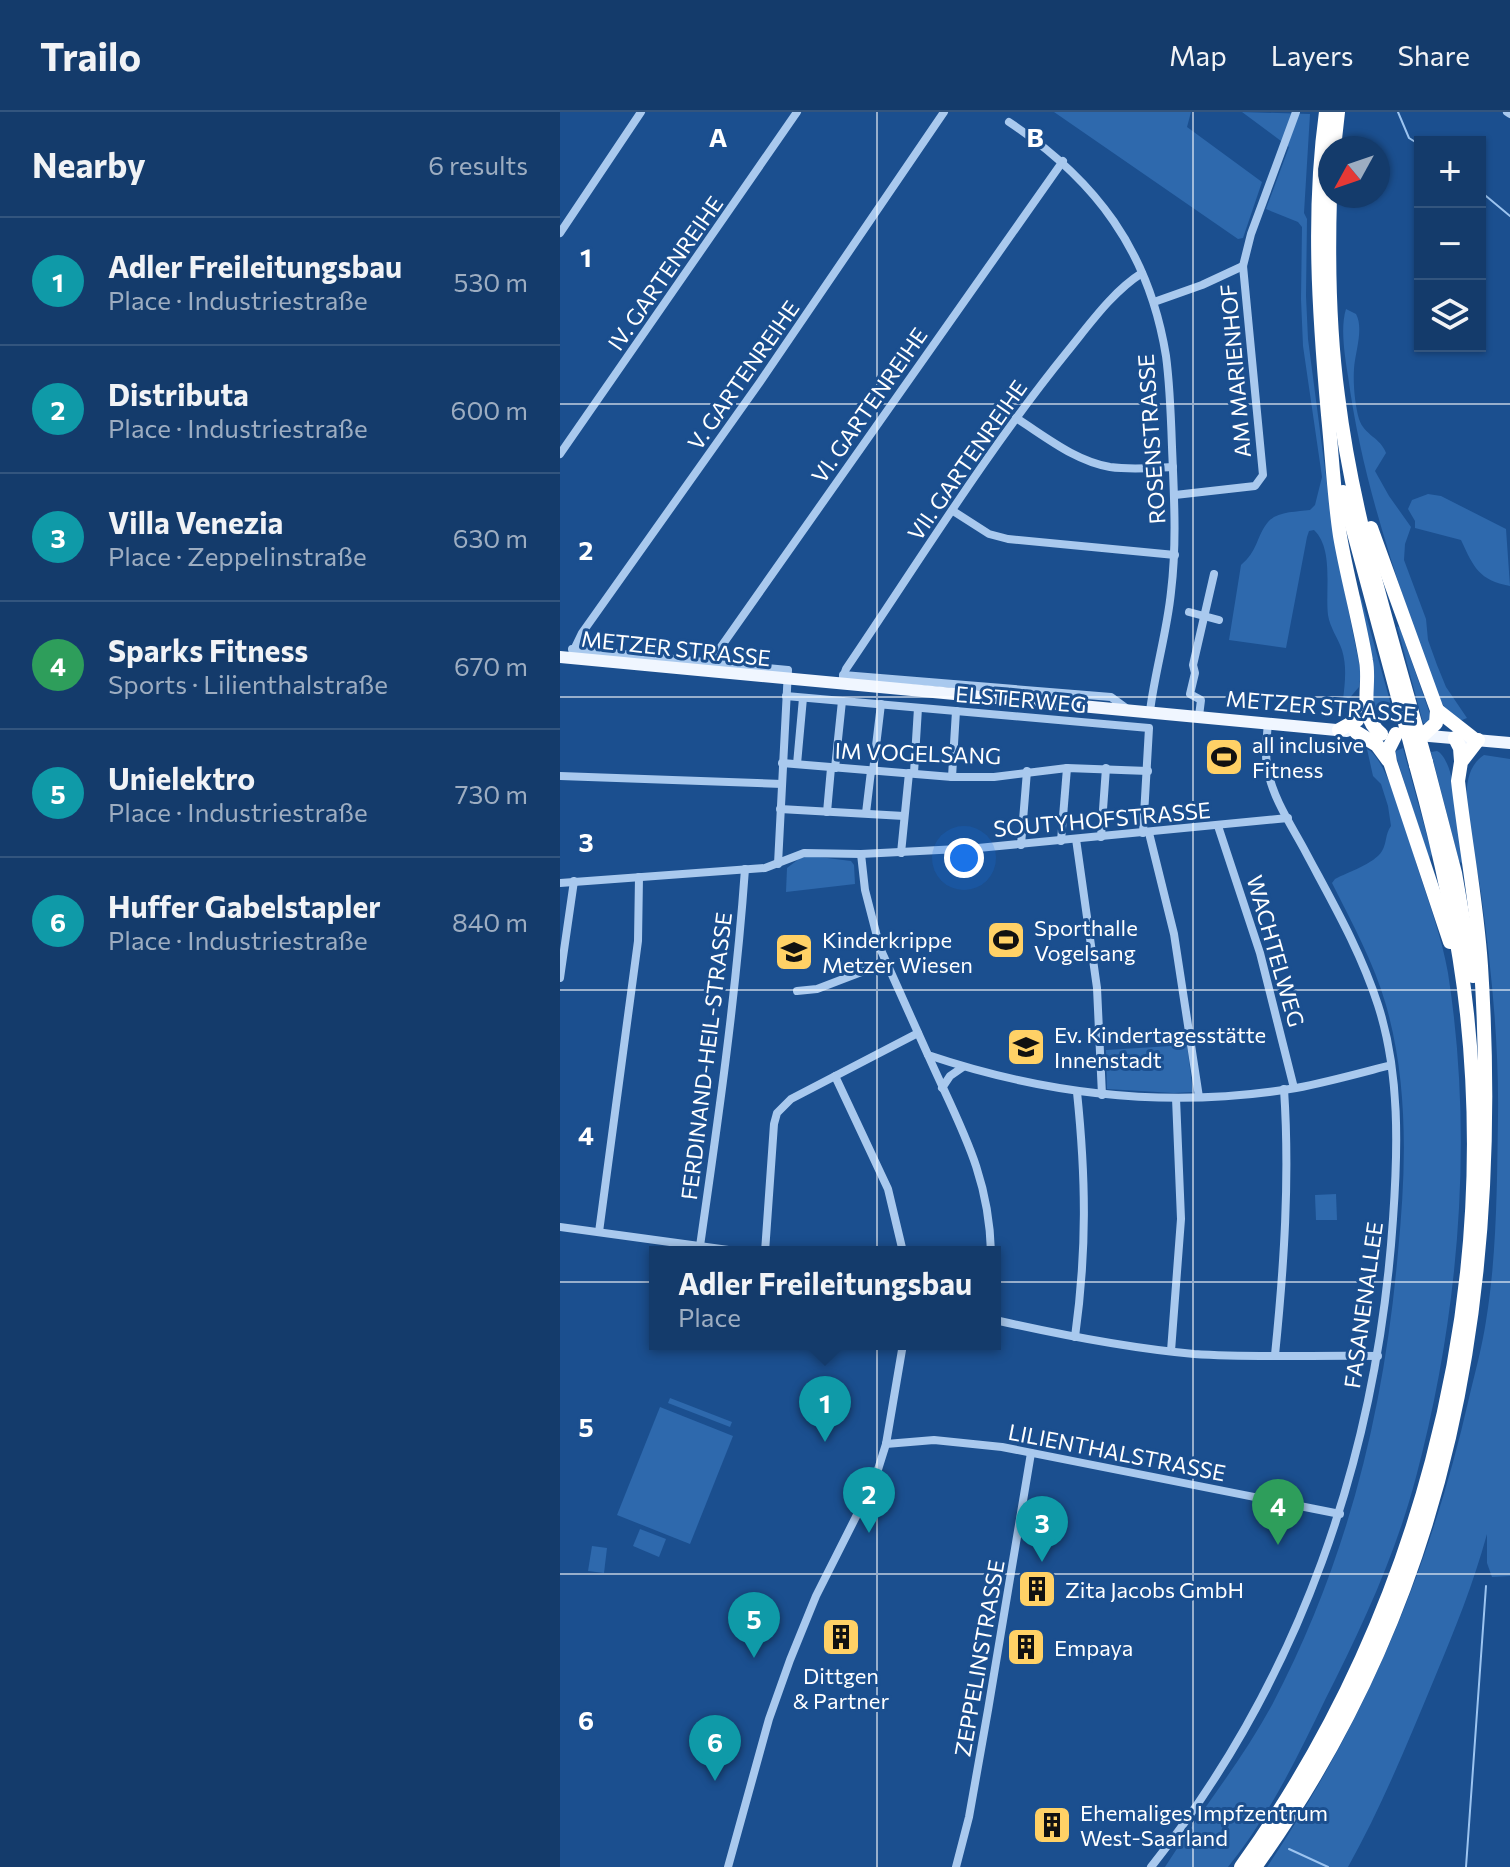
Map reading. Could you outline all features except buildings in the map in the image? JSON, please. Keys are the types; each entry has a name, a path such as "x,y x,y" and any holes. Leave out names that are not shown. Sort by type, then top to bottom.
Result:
{"highway":[{"path":"1326,112 1319,194 1318,273 1326,397 1340,536 1367,665 1365,703 1370,724 1389,734 1390,762 1453,953 1469,1032"},
{"path":"1335,136 1338,112"},
{"path":"1330,208 1330,317 1344,440 1406,711"},
{"path":"1326,397 1350,524 1455,873 1478,1015 1484,1080"},
{"path":"1344,440 1372,532 1437,710 1436,723 1423,735"},
{"path":"1339,730 1357,720 1365,703"},
{"path":"1437,710 1476,740 1461,762"},
{"path":"1356,732 1377,745 1390,762"},
{"path":"1255,1867 1310,1783 1363,1684 1403,1592 1434,1500 1457,1410 1475,1306 1484,1201 1484,1080 1481,965 1458,781 1461,752 1455,738"},
{"path":"1241,1867 1307,1766 1357,1670 1392,1587 1432,1463 1457,1348 1468,1255 1474,1155 1469,1032 1447,887 1421,764"}],"main road":[{"name":"METZER STRASSE","path":"567,655 709,666 787,679 842,679 1356,732 1510,743"}],"street":[{"path":"560,233 641,112"},
{"name":"IV. GARTENREIHE","path":"560,454 797,112"},
{"name":"V. GARTENREIHE","path":"567,655 769,370 944,112"},
{"path":"1154,302 1243,266 1251,234 1296,112"},
{"name":"ROSENSTRASSE","path":"1009,122 1063,161 1095,195 1115,222 1154,302 1166,358 1175,495 1175,555 1168,614 1150,711"},
{"name":"VI. GARTENREIHE","path":"709,666 1063,161"},
{"name":"AM MARIENHOF","path":"1175,495 1255,486 1263,475 1243,266"},
{"name":"VII. GARTENREIHE","path":"842,679 1016,418 1093,322 1126,285 1142,273"},
{"path":"1016,418 1064,449 1095,463 1123,468 1173,467"},
{"path":"953,511 989,534 1008,539 1175,555"},
{"path":"1199,716 1201,700 1190,694 1195,673 1193,665 1214,574"},
{"path":"1189,612 1219,620"},
{"path":"778,864 787,679"},
{"name":"ELSTERWEG","path":"786,696 1149,728 1146,833 1174,934 1199,1097"},
{"path":"797,764 803,698"},
{"path":"827,812 842,701"},
{"path":"866,813 881,704"},
{"path":"901,853 918,708"},
{"path":"952,777 956,711"},
{"name":"FASANENALLEE","path":"1151,1867 1190,1815 1256,1709 1311,1592 1340,1514 1378,1356 1387,1296 1395,1189 1396,1120 1391,1065 1379,1007 1361,956 1274,790 1267,770 1268,722"},
{"name":"IM VOGELSANG","path":"782,763 952,777 994,777 1067,768 1148,771"},
{"path":"1061,841 1067,768"},
{"path":"1101,837 1106,768"},
{"path":"1021,845 1027,771"},
{"path":"560,776 782,784"},
{"path":"780,809 904,816"},
{"name":"SOUTYHOFSTRASSE","path":"560,883 745,869 778,864 804,853 901,853 1021,845 1288,818"},
{"name":"WACHTELWEG","path":"1218,826 1260,953 1294,1088"},
{"path":"1076,839 1097,988 1102,1095"},
{"path":"861,854 868,906 885,963 972,1149 984,1187 990,1246"},
{"name":"FERDINAND-HEIL-STRASSE","path":"700,1246 725,1070 745,869"},
{"path":"599,1232 638,941 639,877"},
{"path":"560,978 574,881"},
{"path":"797,991 817,989 885,963"},
{"path":"765,1246 777,1113 791,1099 918,1033"},
{"path":"928,1055 963,1067 1077,1092 1176,1098 1294,1088 1391,1065"},
{"path":"942,1088 950,1076 963,1067"},
{"path":"835,1076 888,1189 902,1246"},
{"path":"1275,1355 1285,1242 1287,1144 1284,1089"},
{"path":"1075,1337 1086,1216 1077,1092"},
{"path":"1171,1351 1181,1219 1176,1098"},
{"path":"560,1227 700,1246"},
{"path":"1001,1321 1075,1337 1171,1351 1378,1356"},
{"path":"728,1867 769,1719 790,1660 816,1596 869,1493 886,1444 902,1350"},
{"name":"LILIENTHALSTRASSE","path":"886,1444 934,1440 1003,1443 1031,1453 1340,1514"},
{"name":"ZEPPELINSTRASSE","path":"956,1867 986,1725 1031,1453"}],"shaded area":[{"path":"1054,112 1191,112 1187,127 1262,182 1243,238 1238,239"},
{"path":"1242,112 1310,114 1304,213 1307,219 1308,339 1334,538 1361,673 1359,687 1347,701 1343,700 1344,656 1328,615 1324,548 1314,530 1309,531 1307,537 1286,648 1229,640 1241,565 1272,518 1310,510 1315,505 1322,477 1303,346 1302,227 1298,222 1266,209 1289,147"},
{"path":"1346,309 1356,314 1359,327 1354,375 1359,419 1386,453 1375,471 1411,527 1404,560 1426,619 1428,640 1437,665 1446,687 1467,718 1462,720 1455,718 1439,701 1374,500 1363,459 1346,360 1343,334"},
{"path":"1428,494 1441,496 1506,529 1510,586 1484,576 1461,540 1415,528 1415,521 1408,509 1412,500"},
{"path":"1359,595 1395,719 1380,718 1375,708"},
{"path":"1397,626 1431,717 1428,723 1423,723"},
{"path":"1403,748 1432,854 1429,860 1396,756 1396,751"},
{"path":"1367,749 1383,768 1391,785 1439,934 1448,973 1456,1036 1461,1163 1452,1290 1443,1353 1416,1477 1388,1563 1352,1646 1281,1786 1257,1828 1228,1867 1165,1867 1260,1726 1298,1651 1341,1541 1358,1485 1383,1370 1401,1221 1404,1128 1399,1066 1381,989 1332,883 1378,856 1391,826 1388,806 1381,784 1373,776"},
{"path":"1437,751 1444,758 1454,785 1464,865 1459,861 1431,752"},
{"path":"1484,755 1510,759 1510,1576 1492,1577 1487,1563 1487,1534 1463,1607 1425,1701 1348,1867 1267,1867 1334,1756 1390,1642 1435,1523 1482,1340 1490,1296 1496,1219 1497,1060 1488,948 1467,822 1466,798 1472,769"},
{"path":"811,856 851,861 855,884 786,892 787,868 800,858"},
{"path":"1187,1045 1193,1092 1107,1089 1106,1050"},
{"path":"1336,1194 1337,1220 1316,1220 1315,1195"},
{"path":"670,1398 732,1422 730,1427 668,1403"},
{"path":"660,1407 733,1436 690,1544 617,1515"},
{"path":"640,1529 666,1539 659,1557 633,1546"},
{"path":"592,1546 607,1548 604,1573 588,1571"}],"waterway":[{"path":"1398,112 1409,138 1414,141"},
{"path":"1486,196 1510,216"},
{"path":"1466,1867 1486,1586"},
{"path":"1289,1849 1328,1867"}],"place":[{"name":"all inclusive Fitness","path":"1224,757"},
{"name":"Sporthalle Vogelsang","path":"1006,940"},
{"name":"Kinderkrippe Metzer Wiesen","path":"794,952"},
{"name":"Ev. Kindertagesstätte Innenstadt","path":"1026,1047"},
{"name":"Adler Freileitungsbau","path":"825,1442"},
{"name":"Distributa","path":"869,1533"},
{"name":"Sparks Fitness","path":"1278,1545"},
{"name":"Villa Venezia","path":"1042,1562"},
{"name":"Zita Jacobs GmbH","path":"1037,1589"},
{"name":"Dittgen & Partner","path":"841,1637"},
{"name":"Empaya","path":"1026,1647"},
{"name":"Unielektro","path":"754,1658"},
{"name":"Huffer Gabelstapler","path":"715,1781"},
{"name":"Ehemaliges Impfzentrum West-Saarland","path":"1052,1825"}]}
